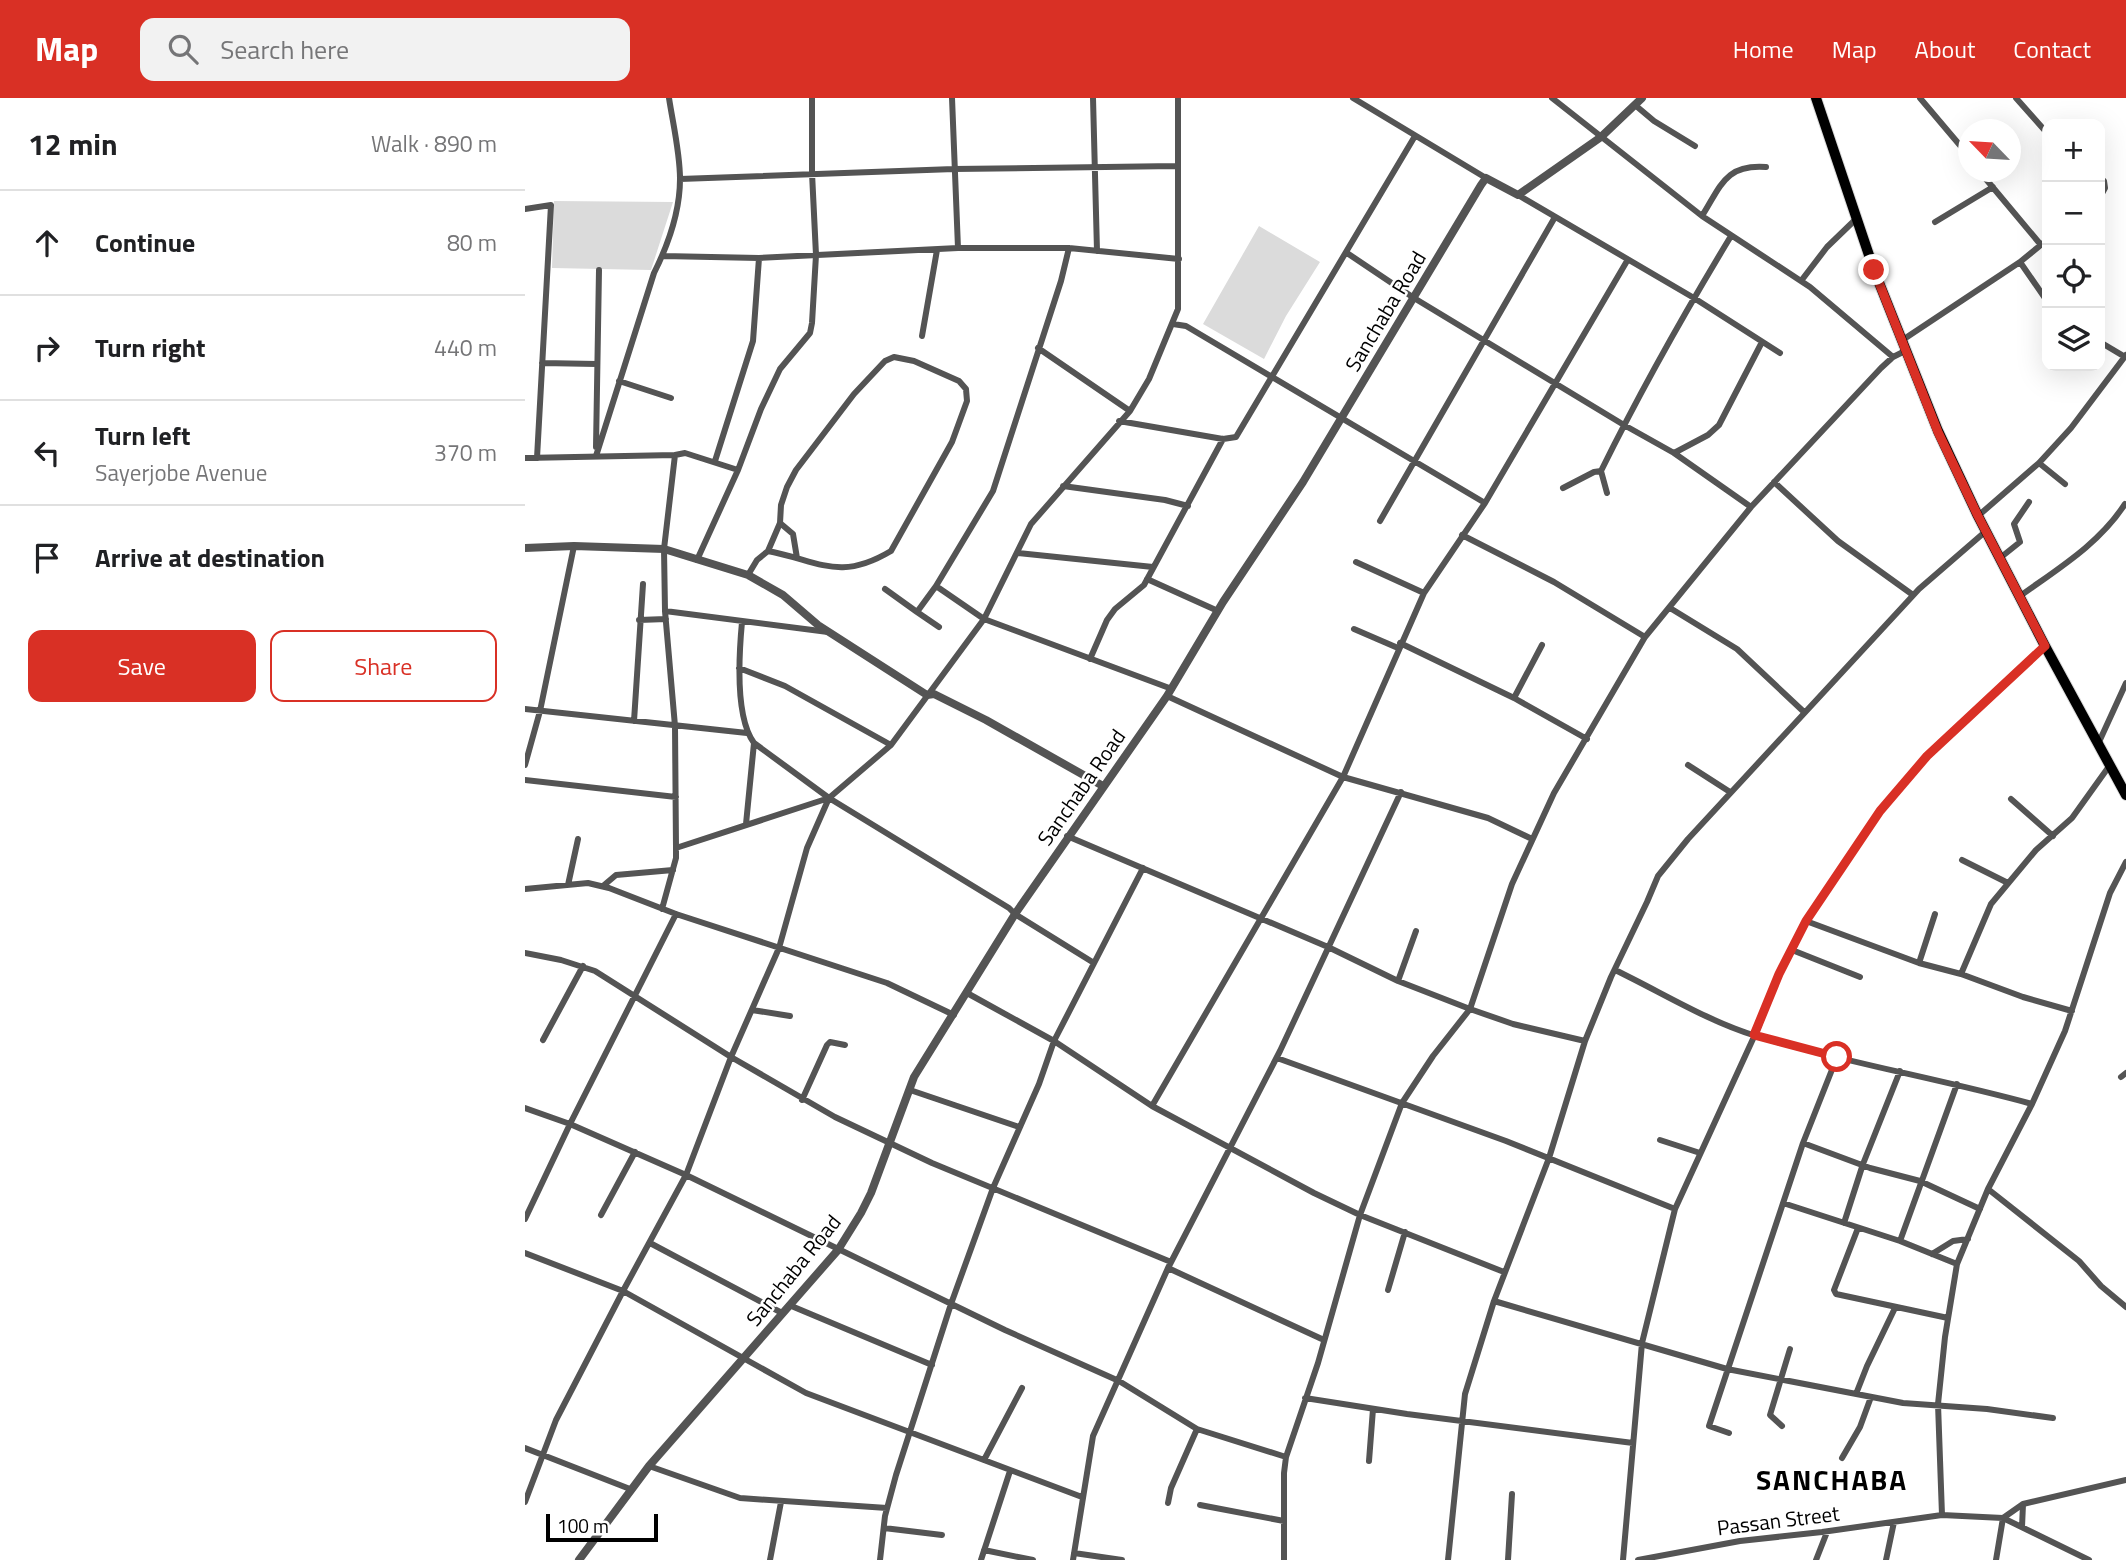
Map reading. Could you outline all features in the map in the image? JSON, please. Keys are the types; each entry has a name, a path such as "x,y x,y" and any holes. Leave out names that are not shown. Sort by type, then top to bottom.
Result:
{"main road":[{"path":"1816,98 1856,219 1938,432 2045,646 2126,794"}],"street":[{"path":"596,456 676,213 680,179 669,98"},
{"path":"697,560 780,369 810,333 816,255 812,98"},
{"path":"952,98 958,248"},
{"path":"1093,98 1097,251"},
{"path":"676,848 829,798 891,745 984,619 1031,524 1130,411 1149,379 1178,309 1178,98"},
{"path":"1353,98 1694,298 1780,353"},
{"path":"1552,98 1702,216 1801,281 1893,357"},
{"path":"1518,195 1601,137 1642,98"},
{"path":"1920,98 1958,143"},
{"path":"2016,98 2042,127"},
{"path":"1635,105 1654,121 1695,146"},
{"path":"1119,421 1223,439 1236,437 1415,136"},
{"path":"680,179 954,169 1176,166"},
{"path":"1702,216 1730,173 1744,167 1766,167"},
{"name":"Sanchaba Road","path":"579,1560 649,1466 838,1250 862,1213 921,1064 1067,836 1170,693 1218,611 1342,419 1486,178"},
{"path":"1989,182 2042,241"},
{"path":"1935,222 1993,187"},
{"path":"525,209 551,205 537,458"},
{"path":"1380,521 1555,217"},
{"path":"1801,281 1827,247 1856,219"},
{"path":"1607,493 1601,471 1623,425 1731,236"},
{"path":"1284,1560 1286,1457 1324,1340 1360,1215 1402,1103 1433,1056 1470,1009 1512,884 1554,793 1645,637 1751,507 1903,346 2042,245"},
{"path":"663,256 759,258 958,248 1069,248 1179,259"},
{"path":"917,611 936,586 993,491 1061,281 1069,248"},
{"path":"922,336 937,250"},
{"path":"1347,253 1414,298 1674,453 1751,507"},
{"path":"715,461 753,341 759,258"},
{"path":"1152,1107 1343,777 1424,593 1485,503 1627,261"},
{"path":"2020,262 2042,296"},
{"path":"596,456 599,270"},
{"path":"1173,324 1186,326 1485,503"},
{"path":"1674,453 1708,435 1719,425 1762,342"},
{"path":"1978,516 2039,463 2071,428 2125,356 2105,345"},
{"path":"1038,348 1130,411"},
{"path":"748,575 757,560 768,551 780,523 781,505 796,470 854,394 885,361 894,357 914,360 959,381 967,390 967,401 952,442 891,551 873,561 838,569 768,551"},
{"path":"542,363 597,364"},
{"path":"619,381 671,398"},
{"path":"1090,659 1107,620 1115,609 1144,585 1223,439"},
{"path":"525,457 685,453 738,470"},
{"path":"662,909 676,848 675,726 664,549 675,455"},
{"path":"2039,463 2065,484"},
{"path":"1563,488 1601,471"},
{"path":"1774,482 1838,541 1913,595"},
{"path":"1063,486 1165,500 1188,506"},
{"path":"2000,558 2020,542 2014,524 2029,502"},
{"path":"2020,596 2093,543 2111,525 2125,504"},
{"path":"780,523 793,534 797,558"},
{"path":"1448,1560 1465,1394 1494,1300 1549,1158 1585,1041 1658,876 1730,792 1913,595 1986,531"},
{"path":"1462,535 1554,582 1645,637"},
{"path":"525,765 540,710 574,546"},
{"path":"525,548 574,546 664,549 748,575 783,595 830,633 927,695 934,694 986,720 1103,786"},
{"path":"1018,554 1153,567"},
{"path":"1356,562 1424,593"},
{"path":"1147,579 1218,611"},
{"path":"634,721 643,584"},
{"path":"936,586 984,619 1170,693 1343,777 1488,818 1532,839"},
{"path":"885,589 939,627"},
{"path":"1670,608 1737,649 1804,712"},
{"path":"639,620 666,615 830,633"},
{"path":"742,622 739,668 747,733 754,743 829,798 1094,963"},
{"path":"1354,629 1399,645 1514,698 1587,739"},
{"path":"1514,698 1542,645"},
{"path":"1623,1560 1641,1343 1675,1209 1792,950 1806,921 1868,828 1927,756 2045,646"},
{"path":"739,668 785,686 891,745"},
{"path":"2099,742 2126,683"},
{"path":"525,709 747,733"},
{"path":"746,824 754,743"},
{"path":"1688,765 1730,792"},
{"path":"1961,974 1991,904 2036,850 2072,818 2110,765"},
{"path":"525,780 676,797"},
{"path":"1122,1560 1073,1556 1093,1436 1169,1265 1276,1058 1402,792"},
{"path":"525,1502 556,1420 622,1291 686,1175 731,1057 779,948 807,848 829,798"},
{"path":"2011,799 2053,836"},
{"path":"1067,836 1262,918 1398,981 1513,1024 1585,1041"},
{"path":"568,885 578,839"},
{"path":"1962,860 2008,883"},
{"path":"1942,1515 1938,1404 1957,1265 1988,1189 2032,1104 2065,1031 2110,893 2126,862"},
{"path":"880,1560 887,1508 951,1304 993,1188 1054,1041 1143,867"},
{"path":"603,886 616,875 673,870"},
{"path":"525,889 588,883 603,886 676,914 887,983 954,1015"},
{"path":"525,1219 676,914"},
{"path":"1919,963 1935,914"},
{"path":"1806,921 1919,963 2072,1011"},
{"path":"1398,981 1416,931"},
{"path":"1792,950 1860,976"},
{"path":"525,953 583,966 802,1100 889,1144 1169,1265 1324,1340"},
{"path":"543,1040 583,966"},
{"path":"1615,970 1716,1020 1754,1035 2032,1104"},
{"path":"967,993 1054,1041 1152,1107 1229,1149 1360,1215 1504,1272"},
{"path":"752,1010 790,1016"},
{"path":"802,1100 827,1045 830,1042 845,1045"},
{"path":"1729,1433 1709,1426 1803,1143 1837,1057"},
{"path":"1276,1058 1549,1158 1675,1209"},
{"path":"1844,1223 1863,1164 1900,1071"},
{"path":"1900,1241 1957,1084"},
{"path":"910,1090 1019,1128"},
{"path":"525,1108 570,1124 686,1175 951,1304 1119,1381 1197,1429 1286,1457"},
{"path":"1660,1140 1700,1153"},
{"path":"1803,1143 1920,1181 1980,1209"},
{"path":"601,1215 635,1152"},
{"path":"1988,1189 2079,1261 2101,1286 2126,1307"},
{"path":"1783,1203 1900,1241 1957,1265"},
{"path":"1858,1228 1834,1290 1836,1294 1948,1318"},
{"path":"1388,1290 1405,1232"},
{"path":"1932,1254 1953,1241 1968,1239"},
{"path":"650,1243 782,1313"},
{"path":"525,1253 622,1291 807,1392 1082,1497"},
{"path":"1494,1300 1727,1369 1903,1403 1938,1404 2053,1418"},
{"path":"789,1305 932,1365"},
{"path":"1856,1394 1895,1308"},
{"path":"1783,1426 1770,1415 1790,1349"},
{"path":"984,1460 1021,1388"},
{"path":"1842,1458 1860,1427 1871,1397"},
{"path":"1305,1398 1633,1443"},
{"path":"1369,1461 1373,1409"},
{"path":"1168,1503 1171,1488 1197,1429"},
{"path":"525,1448 630,1489"},
{"path":"649,1466 740,1497 887,1508"},
{"path":"981,1560 1010,1471"},
{"path":"1996,1560 2003,1517 2023,1504 2126,1480"},
{"path":"1508,1560 1512,1494"},
{"path":"770,1560 781,1502"},
{"path":"2022,1527 2023,1504"},
{"path":"1200,1506 1284,1521"},
{"name":"Passan Street","path":"1639,1560 1739,1541 1827,1532 1942,1515 2003,1517"},
{"path":"2003,1517 2089,1560"},
{"path":"1886,1560 1894,1522"},
{"path":"884,1528 942,1535"},
{"path":"1816,1560 1827,1532"},
{"path":"984,1550 1033,1560"}],"shaded area":[{"path":"554,201 673,202 651,270 552,268"},
{"path":"1259,226 1320,262 1286,316 1264,359 1203,324"}],"district":[{"name":"SANCHABA","path":"1832,1479"}],"route":[{"path":"1837,1057 1754,1035 1779,974 1806,921 1880,811 1927,756 2045,646 1938,432 1874,270"}]}
